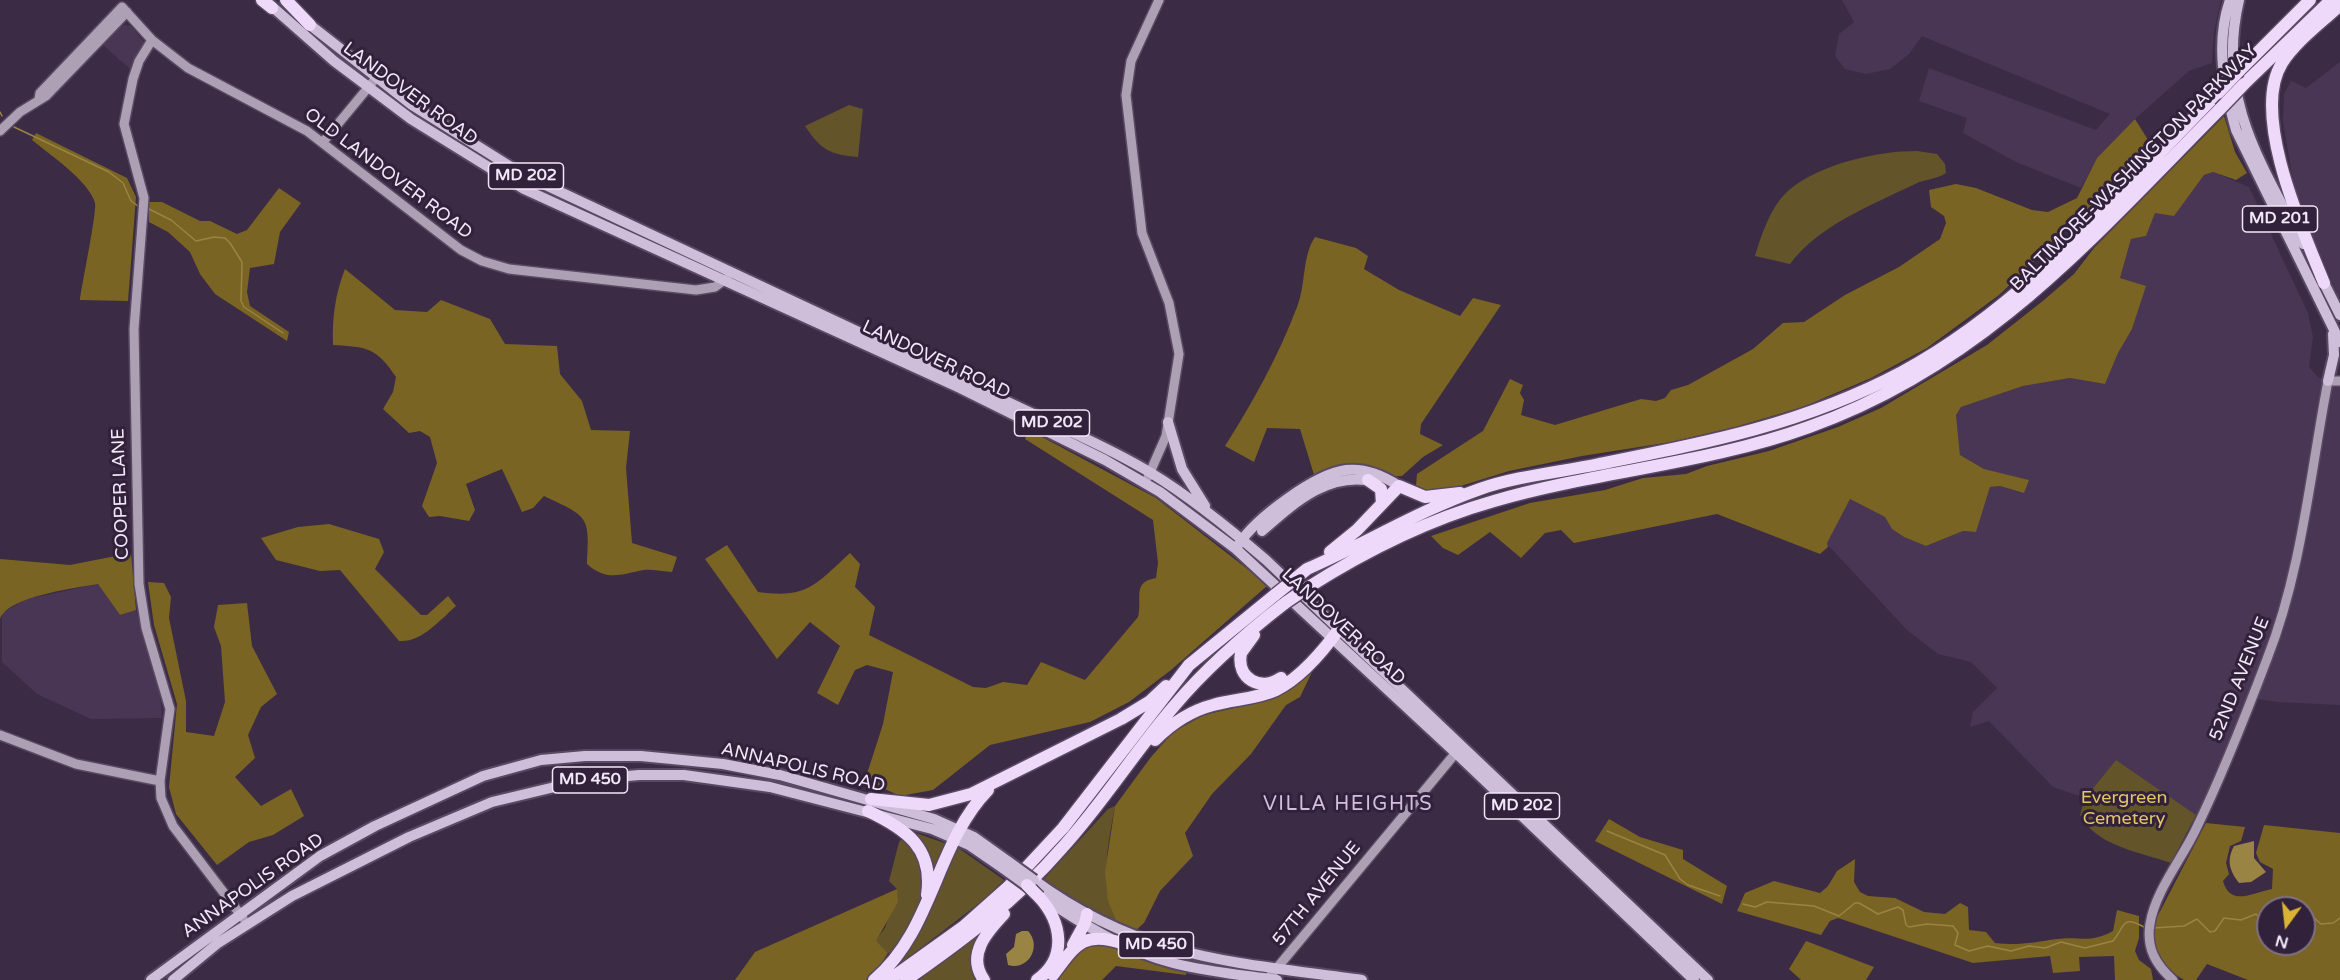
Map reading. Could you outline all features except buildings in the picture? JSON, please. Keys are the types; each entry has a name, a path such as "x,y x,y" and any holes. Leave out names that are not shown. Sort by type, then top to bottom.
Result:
{"highway":[{"path":"286,0 310,26"},
{"name":"BALTIMORE-WASHINGTON PARKWAY","path":"906,980 969,934 1038,874 1073,836 1198,678 1280,601 1296,578 1307,569 1388,528 1480,489 1707,444 1765,429 1840,402 1902,372 1971,328 2028,282 2310,0"},
{"name":"BALTIMORE-WASHINGTON PARKWAY","path":"889,980 963,927 1027,867 1080,807 1189,665 1280,601 1392,540 1466,510 1542,489 1708,456 1776,438 1843,414 1905,384 1970,344 2022,304 2331,0"},
{"path":"2324,283 2289,192 2270,103 2276,75 2287,55 2340,4"},
{"path":"1368,480 1381,489 1382,504"},
{"path":"1307,569 1351,535 1399,486 1425,497 1480,489"},
{"path":"1280,601 1241,653 1242,672 1254,682 1267,684 1280,679 1333,634"},
{"path":"1120,775 1156,738 1183,717 1214,704 1275,690 1291,680 1333,634"},
{"path":"870,805 941,803 971,794 1138,710 1189,665"},
{"path":"874,980 900,952 972,807 1000,778"},
{"path":"870,805 901,828 920,848 928,879 923,908"},
{"path":"984,980 977,964 983,940 1038,874"},
{"path":"1027,885 1044,895 1058,929 1059,960"},
{"path":"1048,980 1084,919"},
{"path":"1037,980 1082,941 1090,938 1124,944"}],"main road":[{"name":"MD 201","path":"2230,0 2222,31 2222,63 2227,100 2236,130 2335,317"},
{"name":"MD 201","path":"2239,0 2233,26 2231,60 2234,87 2242,118 2259,159 2324,283 2340,342"},
{"name":"LANDOVER ROAD","path":"269,2 310,26 444,127 522,174 1044,419 1210,514 1266,560 1333,634"},
{"name":"LANDOVER ROAD","path":"269,2 368,87 445,142 524,189 960,388 1148,478 1236,549 1333,634 1708,980"},
{"path":"2334,381 2335,317"},
{"path":"1168,422 1182,469 1210,514"},
{"path":"1236,549 1282,504 1331,474 1362,470 1377,474 1399,486"},
{"path":"1245,541 1264,529 1287,509 1326,484 1347,478 1368,480 1390,488 1399,486"},
{"path":"1264,529 1260,545 1266,560"},
{"name":"LANDOVER ROAD","path":"1458,750 1694,980"},
{"name":"ANNAPOLIS ROAD","path":"151,980 297,870 357,835 483,776 540,760 620,755 699,761 780,775 958,834"},
{"name":"ANNAPOLIS ROAD","path":"173,980 247,923 292,896 409,837 492,802 557,785 614,777 684,775 741,781 803,795 870,805 947,824 1044,895 1124,944 1174,963 1272,977 1362,980"},
{"path":"803,795 813,792 947,824"},
{"name":"ANNAPOLIS ROAD","path":"1006,866 1027,885"},
{"name":"ANNAPOLIS ROAD","path":"1084,919 1178,952 1272,977"}],"street":[{"path":"1148,478 1163,447 1179,363 1178,344 1169,303 1142,233 1126,94 1131,61 1159,0"},
{"name":"OLD LANDOVER ROAD","path":"0,131 39,99 46,96 125,9 152,40 198,74 277,113 324,142 461,250 494,266 534,273 696,290 709,289 733,272"},
{"name":"COOPER LANE","path":"152,40 133,79 124,124 144,198 134,329 139,584 146,628 170,709 160,781 164,807 173,826 247,923"},
{"path":"324,142 376,78"},
{"name":"52ND AVENUE","path":"2173,980 2159,967 2152,953 2150,924 2158,900 2204,810 2266,663 2285,608 2334,381"},
{"path":"0,735 76,764 160,781"},
{"name":"57TH AVENUE","path":"1272,977 1458,750"}],"shaded area":[{"path":"1842,0 2221,0 2214,31 2212,63 2189,71 2135,119 2097,158 2081,188 2016,162 1963,133 1967,118 1919,101 1929,68 2096,130 2110,114 1922,36 1909,54 1890,69 1866,74 1845,69 1835,56 1839,34 1854,22"},
{"path":"122,25 131,26 144,42 130,69 103,45"},
{"path":"2340,62 2340,300 2296,198 2283,122 2284,94 2291,81 2306,88"},
{"path":"2224,116 2235,152 2247,173 2236,180 2213,172 2204,175 2174,216 2155,213 2146,236 2131,239 2120,278 2146,286 2132,329 2118,353 2105,384 2070,378 2023,386 1961,407 1956,415 1960,455 1984,469 2029,480 2024,493 2000,486 1990,487 1976,532 1963,531 1926,546 1904,537 1892,529 1885,517 1850,499 1827,543 1828,547 1820,554 1717,514 1574,543 1561,530 1545,533 1521,558 1490,532 1458,555 1443,548 1431,536 1530,503 1605,490 1643,478 1686,474 1707,466 1769,451 1838,427 1881,408 1987,345 2044,300 2074,274 2094,248"},
{"path":"2135,119 2153,148 1999,295 1927,348 1871,378 1803,407 1735,427 1671,442 1582,456 1509,471 1435,494 1418,489 1416,486 1417,474 1483,431 1510,379 1523,385 1520,393 1524,400 1521,415 1555,425 1641,399 1656,401 1665,398 1671,390 1688,385 1753,349 1783,323 1804,322 1845,295 1899,267 1940,239 1946,223 1944,216 1931,207 1929,190 1956,184 1976,188 2032,210 2048,212 2077,198 2097,158"},
{"path":"36,133 127,178 136,197 128,301 80,300 95,203 77,177 32,140"},
{"path":"2213,172 2249,187 2308,313 2313,337 2309,367 2318,377 2328,381 2340,381 2340,705 2277,702 2251,698 2200,818 2116,760 2085,798 2053,787 1989,721 1970,727 1973,712 1997,688 1971,662 1938,654 1907,630 1826,543 1850,499 1885,517 1892,529 1904,537 1926,546 1963,531 1976,532 1990,487 2000,486 2024,493 2028,480 1984,469 1960,455 1956,415 1961,407 2023,386 2070,378 2105,384 2118,353 2132,329 2145,286 2120,278 2131,239 2146,236 2155,212 2174,215 2204,175"},
{"path":"279,188 301,203 280,232 274,264 250,268 247,292 250,306 289,332 287,341 215,294 200,274 190,252 168,232 149,222 148,202 162,202 200,221 210,221 237,234 247,230"},
{"path":"1315,237 1356,248 1368,256 1364,269 1399,290 1460,316 1473,298 1501,305 1421,424 1420,434 1443,445 1423,457 1402,476 1315,478 1300,429 1267,428 1254,462 1225,446 1264,379 1290,326 1300,298 1308,253"},
{"path":"345,269 395,310 427,312 441,300 490,319 505,344 557,346 560,374 582,401 591,430 630,431 626,468 632,543 677,557 672,572 647,570 608,575 594,570 587,564 588,536 586,526 578,514 544,496 533,508 522,512 502,469 466,484 475,510 469,521 440,516 429,517 422,506 437,463 430,437 420,431 409,433 383,409 393,392 396,377 376,354 363,348 333,345 335,307"},
{"path":"1029,430 1156,498 1268,585 1171,670 1129,702 1090,722 990,745 933,790 900,796 865,780 883,724 893,672 867,665 855,670 838,705 817,693 840,646 810,622 777,659 705,559 727,545 758,592 775,594 800,591 810,587 850,553 860,564 855,587 875,607 869,635 973,687 986,688 1003,682 1027,685 1041,662 1085,680 1138,617 1143,583 1156,578 1158,563 1153,520 1025,439"},
{"path":"329,524 379,539 384,552 375,569 421,615 427,615 448,596 456,606 437,624 422,634 407,641 399,641 340,570 320,571 276,560 261,538 298,527"},
{"path":"131,553 136,610 120,615 98,584 29,599 16,604 0,619 0,559 70,565"},
{"path":"148,582 164,583 171,597 169,618 186,701 186,732 214,736 225,702 221,646 214,627 218,605 247,603 252,646 277,694 261,707 248,735 255,758 235,777 261,806 291,789 304,816 273,835 249,842 217,865 176,814 169,787 177,704 154,625"},
{"path":"98,584 120,615 136,610 160,694 162,718 91,719 37,694 2,662 2,613 27,599"},
{"path":"1309,669 1312,672 1300,697 1286,705 1251,754 1212,794 1185,833 1193,856 1160,891 1144,923 1135,931 1117,923 1108,901 1105,872 1115,806 1151,757 1173,732 1204,715 1260,702 1282,694"},
{"path":"1609,819 1640,837 1683,850 1683,859 1727,886 1722,904 1595,841"},
{"path":"2206,823 2245,827 2241,841 2230,846 2226,863 2229,874 2223,881 2226,889 2236,896 2272,889 2273,869 2260,862 2256,853 2264,825 2340,833 2340,980 2248,980 2207,964 2196,980 2184,980 2170,971 2158,956 2154,943 2154,923"},
{"path":"2254,841 2254,858 2266,872 2251,882 2239,883 2230,866 2230,856 2234,846"},
{"path":"1855,859 1854,882 1860,892 1868,896 1895,898 1924,912 1945,914 1960,903 1968,907 1969,930 1986,932 1995,943 2019,944 2065,938 2098,937 2113,931 2117,910 2139,916 2139,938 2135,951 2139,960 2151,969 2153,980 2115,980 2114,956 2079,957 2080,971 2053,973 2050,956 1973,963 1838,918 1830,921 1821,935 1737,911 1745,893 1774,881 1820,893 1828,886 1837,871"},
{"path":"897,889 898,902 876,941 888,953 879,967 866,980 735,980 755,952"},
{"path":"1028,931 1032,937 1034,943 1031,956 1022,964 1008,965 1006,954 1014,947 1016,934"},
{"path":"1806,941 1874,967 1866,980 1801,980 1789,969"},
{"path":"1103,943 1186,972 1186,975 1116,966 1102,980 1053,980 1085,945"}],"green space":[{"path":"849,105 863,109 858,157 840,155 827,149 805,126"},
{"path":"1917,151 1937,154 1945,164 1946,173 1915,184 1847,217 1816,238 1790,264 1755,256 1764,229 1777,204 1789,190 1802,181 1833,166 1867,156"},
{"name":"Evergreen Cemetery","path":"2116,760 2196,815 2171,863 2108,841 2087,826 2080,815 2085,798"},
{"path":"1115,806 1108,851 1107,879 1108,893 1117,923 1080,906 1043,880 1108,809"},
{"path":"910,831 950,845 931,887"},
{"path":"904,836 921,859 925,883 919,907 908,929 896,951 888,953 875,941 885,928 897,889 889,881 899,842"},
{"path":"957,847 1004,880 986,898 887,974"},
{"path":"988,925 981,938 980,980 919,980"}],"waterway":[{"path":"0,112 2,116"},
{"path":"14,127 109,172 123,183 131,201 138,206"},
{"path":"149,209 171,220 196,241 214,237 225,238 242,262 241,301 244,307 283,333"},
{"path":"1607,831 1665,855 1680,879 1688,885 1720,896"},
{"path":"1743,904 1755,907 1767,902 1814,906 1839,916 1855,903 1878,914 1898,907 1903,910 1906,925 1909,927 1927,924 1953,926 1958,933 1955,945 1969,951 1988,946 2011,951 2029,946 2045,948 2061,942 2085,948 2113,941 2127,922 2137,923 2144,927"},
{"path":"2153,928 2184,926 2197,919 2210,932 2215,931 2224,918 2241,920 2256,914"},
{"path":"2316,920 2321,924 2333,923 2340,918"}],"district":[{"name":"VILLA HEIGHTS","path":"1348,805"}]}
